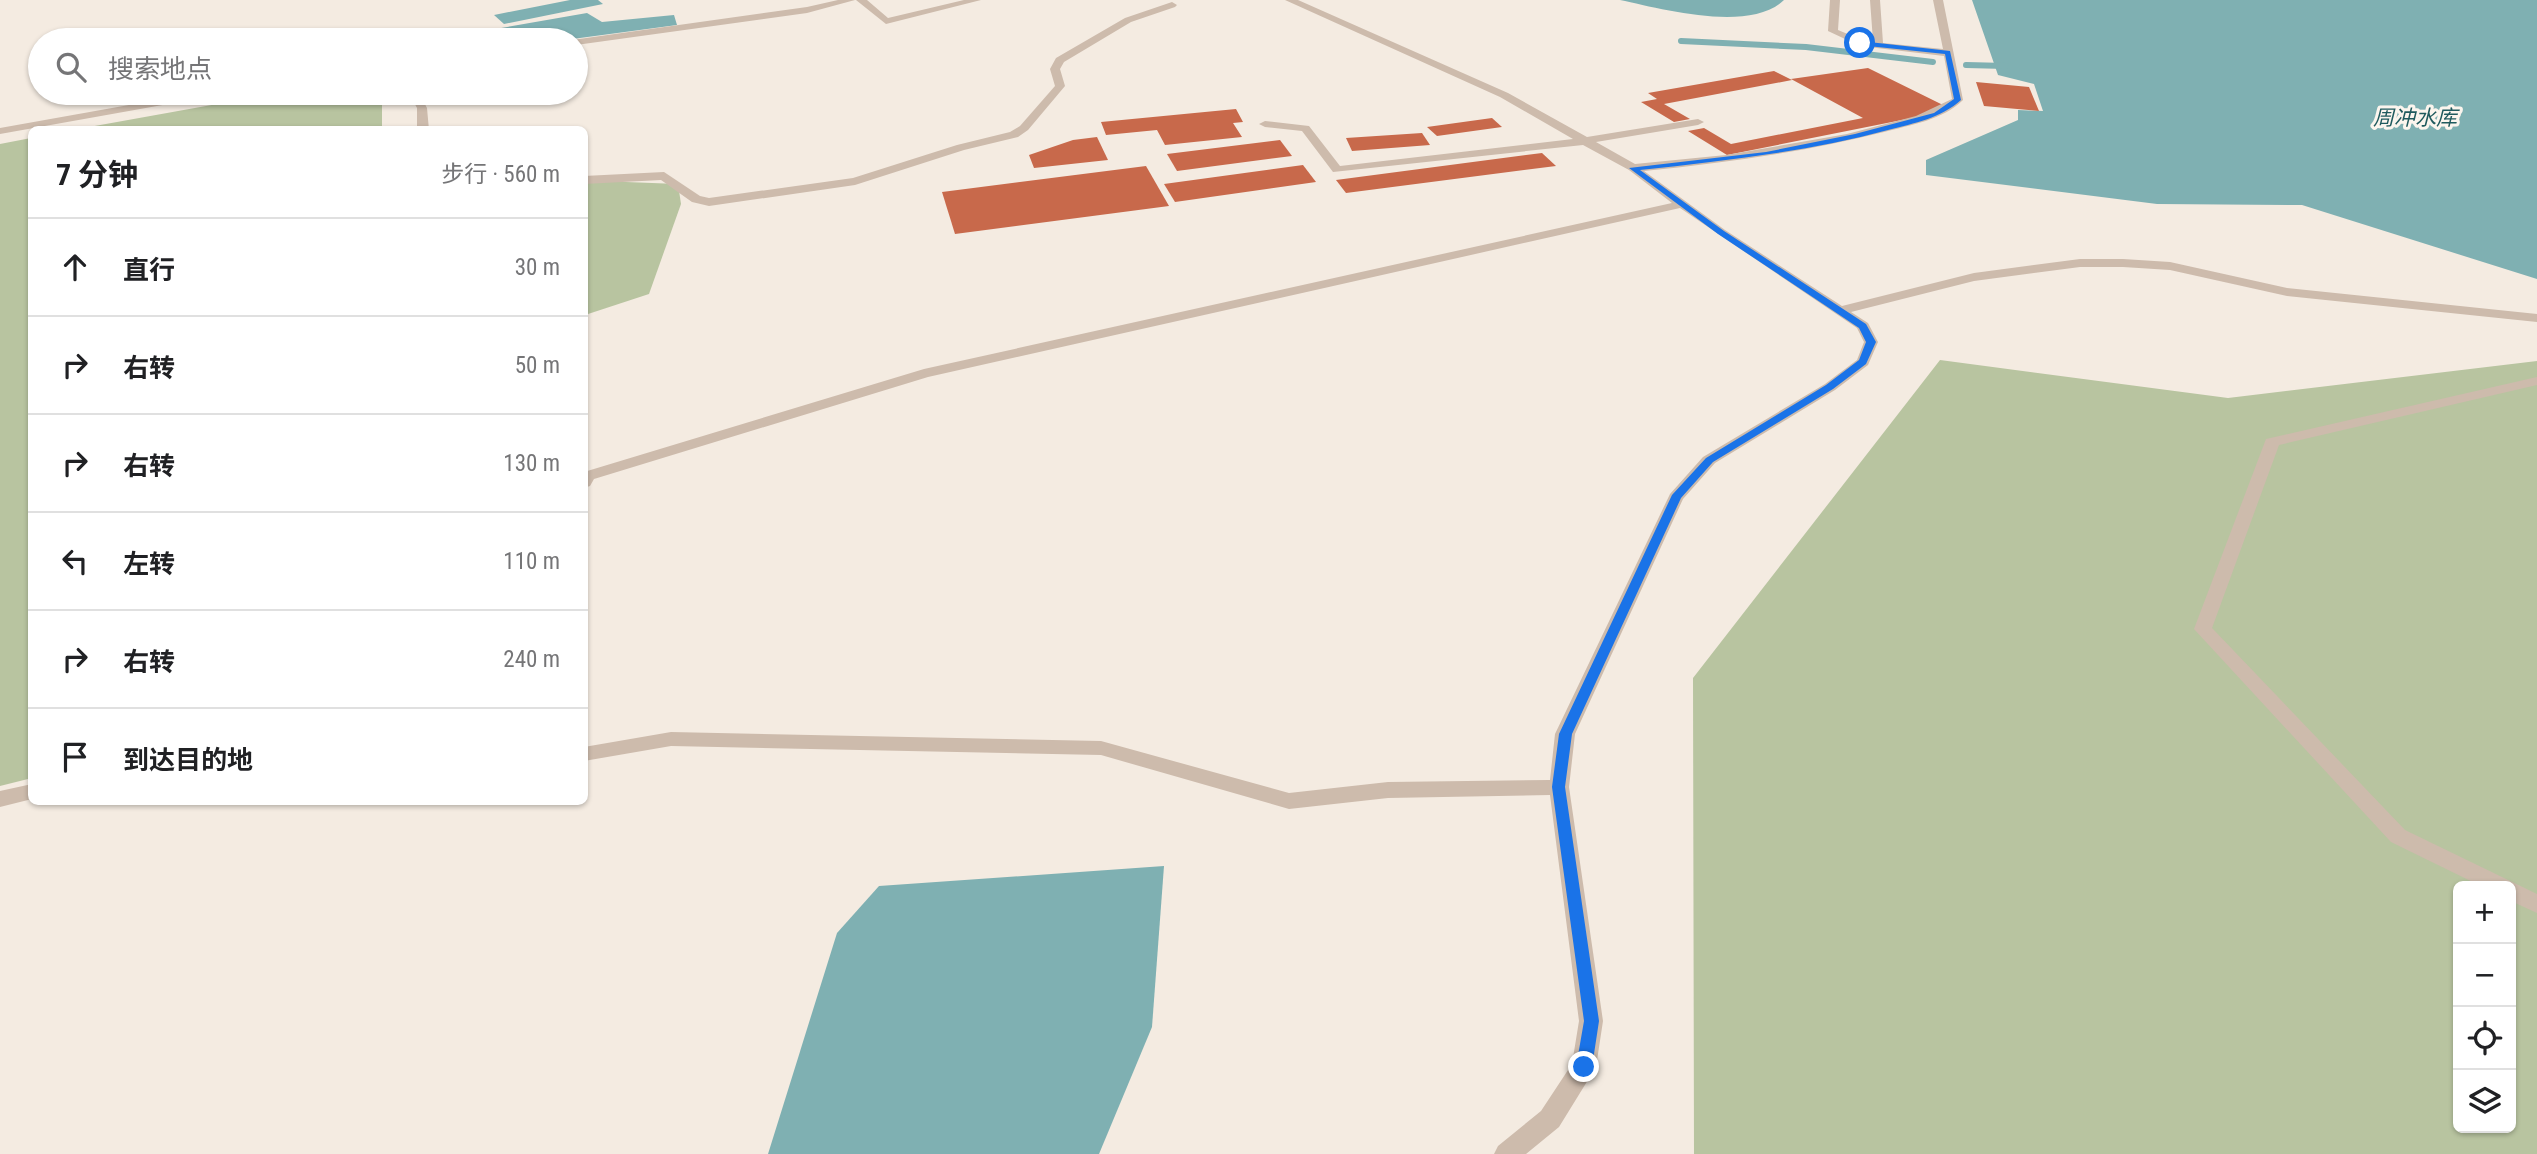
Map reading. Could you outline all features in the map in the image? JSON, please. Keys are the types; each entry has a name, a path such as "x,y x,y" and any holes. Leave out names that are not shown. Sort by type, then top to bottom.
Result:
{"street":[{"path":"588,40 807,10 850,0"},
{"path":"862,0 886,21 976,0"},
{"path":"1290,0 1504,95 1633,168 1863,326 1871,342 1863,362 1830,387 1709,460 1676,497 1565,734 1559,787 1591,1021 1584,1067 1550,1119 1507,1154"},
{"path":"1835,0 1833,31 1860,43 1949,56"},
{"path":"1875,0 1878,45"},
{"path":"1633,168 1766,155 1856,136 1937,114 1958,100 1938,0"},
{"path":"588,180 664,176 696,199 709,202 855,181 961,147 1014,135 1024,128 1060,86 1055,69 1060,60 1128,20 1172,2"},
{"path":"0,131 146,105"},
{"path":"420,105 423,126"},
{"path":"1265,124 1305,128 1337,170 1585,141 1698,122"},
{"path":"588,476 924,373 1682,204"},
{"path":"1839,311 1974,277 2080,263 2123,262 2170,266 2287,292 2530,316 2537,327"},
{"path":"2491,881 2398,836 2203,629 2272,442 2537,381"},
{"path":"588,753 671,739 1101,748 1289,801 1388,790 1559,787"},
{"path":"0,799 28,792"},
{"path":"2516,894 2537,904"}],"green space":[{"path":"211,105 382,105 382,126 95,126"},
{"path":"28,139 28,779 0,786 0,144"},
{"path":"588,182 678,184 681,204 649,294 588,314"},
{"path":"1940,360 2228,398 2537,361 2537,1154 1694,1154 1693,678"}],"water":[{"path":"570,0 598,0 603,4 504,24 494,15"},
{"path":"1620,0 1784,0 1769,10 1728,17 1681,13"},
{"name":"周冲水库","path":"1972,0 2537,0 2537,279 2302,205 2157,204 1926,175 1926,160 2018,120 2018,110 2043,111 2034,84 1998,75"},
{"path":"587,13 602,22 674,15 677,25 588,37 588,28 501,28"},
{"path":"1164,866 1152,1027 1099,1154 768,1154 837,933 879,886"}],"building":[{"path":"1868,68 1945,106 1932,114 1727,155 1688,131 1704,128 1731,144 1863,118 1791,79"},
{"path":"1774,71 1792,80 1664,104 1690,119 1674,122 1641,102 1657,99 1648,93"},
{"path":"1976,82 2029,87 2039,111 1984,106"},
{"path":"1236,109 1243,122 1233,123 1242,137 1165,145 1157,130 1106,135 1101,122"},
{"path":"1492,118 1502,127 1437,136 1427,127"},
{"path":"1422,133 1430,145 1352,151 1346,138"},
{"path":"1097,137 1108,160 1034,168 1029,155 1073,140"},
{"path":"1280,140 1292,156 1177,171 1167,154"},
{"path":"1542,153 1556,166 1346,193 1336,180"},
{"path":"1303,165 1316,182 1175,202 1164,184"},
{"path":"1146,166 1169,206 955,234 942,192"}],"waterway":[{"path":"1681,41 1806,47 1933,62"},
{"path":"1966,65 2006,66"}],"route":[{"path":"1584,1067 1591,1021 1559,787 1565,734 1676,497 1709,460 1782,418 1863,362 1871,342 1863,326 1721,233 1633,168 1766,155 1856,136 1937,114 1958,100 1948,53 1860,43"}]}
